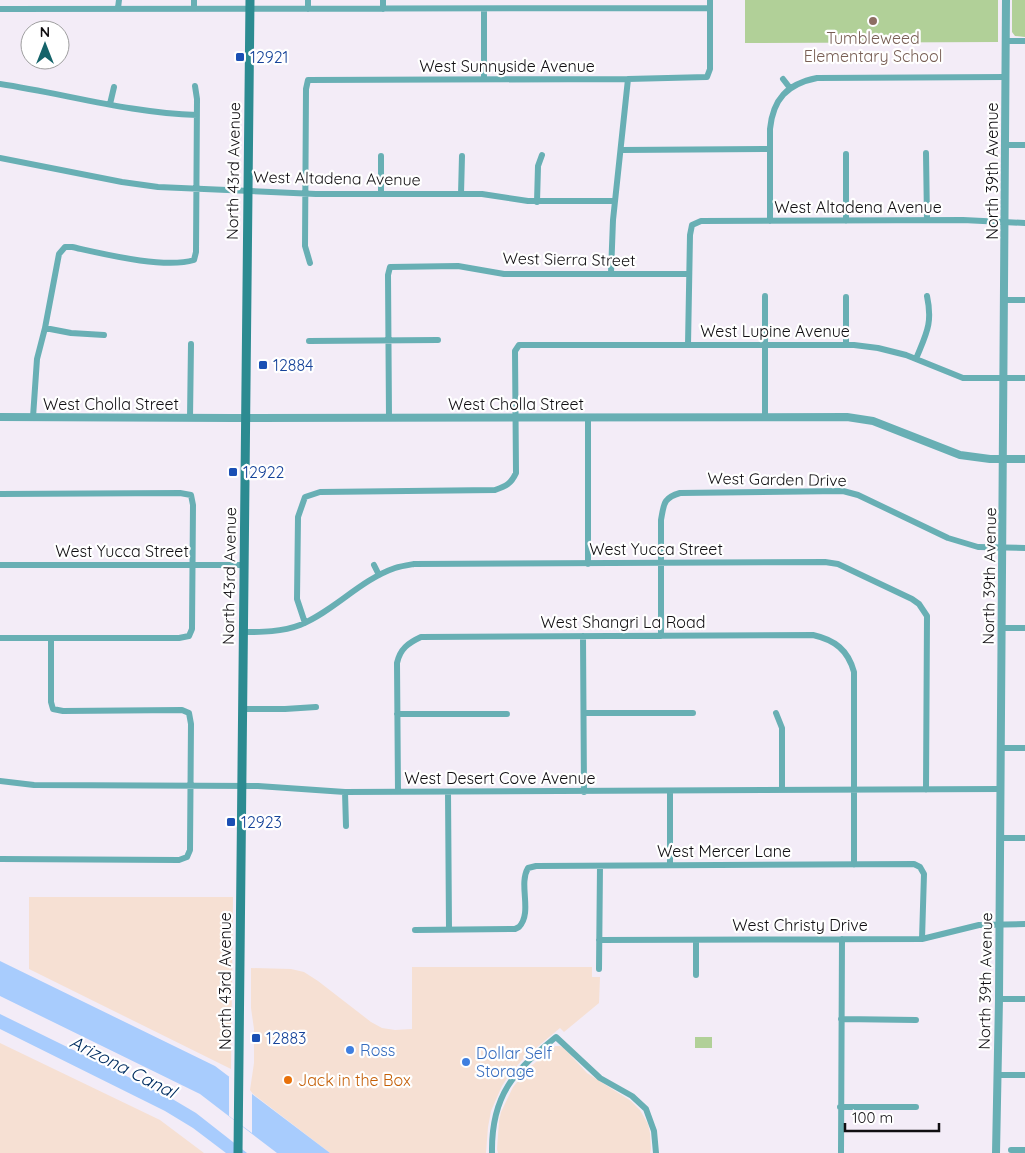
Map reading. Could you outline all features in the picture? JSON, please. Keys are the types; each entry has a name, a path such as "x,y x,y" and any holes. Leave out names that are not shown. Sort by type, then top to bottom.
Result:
{"main road":[{"name":"North 43rd Avenue","path":"238,1153 250,5"}],"street":[{"path":"118,8 119,0"},
{"path":"194,0 194,9"},
{"path":"308,0 308,9"},
{"path":"383,0 383,9"},
{"path":"0,9 194,9 250,5 308,9 710,8 710,0"},
{"name":"North 39th Avenue","path":"996,1153 1000,924 1006,0"},
{"name":"West Sunnyside Avenue","path":"305,194 306,89 308,80 707,77 710,69 710,8"},
{"path":"484,9 484,79"},
{"path":"1006,41 1025,41"},
{"path":"770,221 771,114 777,103 790,88 802,81 817,78 1006,77"},
{"path":"611,274 615,201 628,79"},
{"path":"783,79 790,88"},
{"path":"0,84 150,112 197,115"},
{"path":"33,417 37,360 59,254 64,247 132,259 184,263 194,260 196,252 197,115 195,86"},
{"path":"110,104 114,87"},
{"path":"1006,145 1025,145"},
{"path":"621,150 770,149"},
{"path":"846,154 846,221"},
{"path":"926,154 927,220"},
{"path":"537,202 538,166 542,155"},
{"path":"381,156 381,194"},
{"path":"462,156 462,194"},
{"name":"West Altadena Avenue","path":"0,158 137,185 305,194 482,194 537,202 615,201"},
{"path":"305,194 305,246 310,263"},
{"name":"West Altadena Avenue","path":"689,274 692,225 701,221 973,220 1025,223"},
{"name":"West Sierra Street","path":"388,341 388,275 390,268 458,266 504,274 689,274"},
{"path":"688,344 689,274"},
{"path":"765,296 765,417"},
{"path":"916,359 930,327 927,296"},
{"path":"846,297 846,344"},
{"path":"1004,300 1025,300"},
{"path":"45,328 71,333 104,335"},
{"path":"309,341 438,340"},
{"path":"388,341 389,418"},
{"path":"190,418 191,344"},
{"name":"West Lupine Avenue","path":"515,417 515,351 518,345 846,344 878,348 916,359 962,378 1025,378"},
{"name":"West Cholla Street","path":"0,417 856,418 892,427 960,455 977,458 1025,459"},
{"path":"305,622 297,599 298,516 305,497 320,492 495,490 508,486 516,473 515,417"},
{"path":"588,417 588,564"},
{"name":"West Garden Drive","path":"660,563 663,506 668,498 680,492 843,491 867,499 948,538 978,547 1025,548"},
{"path":"0,494 180,493 192,495 193,505 192,629 190,636 178,638 0,638"},
{"path":"660,563 661,636"},
{"name":"West Yucca Street","path":"243,632 287,629 305,622 379,575 397,567 423,564 833,563 912,599 919,604 927,616 926,790"},
{"name":"West Yucca Street","path":"0,565 244,565"},
{"path":"374,565 379,575"},
{"path":"1002,628 1025,628"},
{"name":"West Shangri La Road","path":"397,714 397,663 400,652 421,637 813,635 825,638 840,647 851,662 855,681 854,790"},
{"path":"583,636 584,792"},
{"path":"0,859 179,860 187,858 190,850 191,724 189,713 182,710 64,711 53,709 51,702 51,638"},
{"path":"242,709 316,707"},
{"path":"584,713 693,713"},
{"path":"776,713 782,728 782,790"},
{"path":"398,792 397,714 507,714"},
{"path":"1001,748 1025,748"},
{"name":"West Desert Cove Avenue","path":"0,781 34,785 286,787 346,792 1000,789"},
{"path":"854,790 854,865"},
{"path":"670,791 670,865"},
{"path":"346,792 346,826"},
{"path":"415,930 449,929 448,792"},
{"path":"1000,838 1025,838"},
{"name":"West Mercer Lane","path":"449,929 519,928 524,918 524,877 528,868 536,866 914,864 920,867 924,874 922,939"},
{"path":"599,969 600,866"},
{"path":"1000,924 1025,924"},
{"name":"West Christy Drive","path":"599,940 922,939 979,925 1000,924"},
{"path":"840,1153 842,939"},
{"path":"696,940 696,975"},
{"path":"999,999 1025,1000"},
{"path":"841,1019 916,1020"},
{"path":"492,1153 493,1124 499,1103 509,1083 528,1060 556,1037 600,1078 632,1096 646,1109 654,1130 656,1153"},
{"path":"998,1075 1025,1075"},
{"path":"840,1107 916,1107"},
{"path":"1011,1150 1025,1150"}],"shaded area":[{"path":"29,897 233,897 231,1069 29,969"},
{"path":"412,967 592,967 592,977 600,977 599,1003 564,1032 560,1028 524,1058 509,1075 491,1111 486,1153 330,1153 253,1094 250,1090 254,1063 251,968 291,969 304,972 371,1022 382,1028 395,1030 412,1029"},
{"path":"0,1043 160,1120 204,1153 0,1153"},
{"path":"555,1046 564,1048 587,1073 631,1101 640,1110 648,1124 650,1153 498,1153 501,1112 513,1087 530,1067"}],"green space":[{"name":"Tumbleweed Elementary School","path":"745,0 998,0 998,42 745,43"},
{"path":"1012,0 1025,0 1025,37 1015,36 1012,32"},
{"path":"695,1037 712,1037 712,1048 695,1048"}],"water":[{"path":"0,961 215,1066 330,1153 277,1153 200,1094 0,996"},
{"path":"0,1014 169,1097 196,1113 247,1153 226,1153 193,1128 165,1111 0,1029"}],"pier":[{"path":"229,1076 252,1093 252,1133 229,1116"}],"place":[{"name":"Tumbleweed Elementary School","path":"873,21"},
{"name":"12921","path":"240,57"},
{"name":"12884","path":"263,365"},
{"name":"12922","path":"233,472"},
{"name":"12923","path":"231,822"},
{"name":"12883","path":"256,1038"},
{"name":"Ross","path":"350,1050"},
{"name":"Dollar Self Storage","path":"466,1062"},
{"name":"Jack in the Box","path":"288,1080"}],"water label":[{"name":"Arizona Canal","path":"123,1067"}]}
